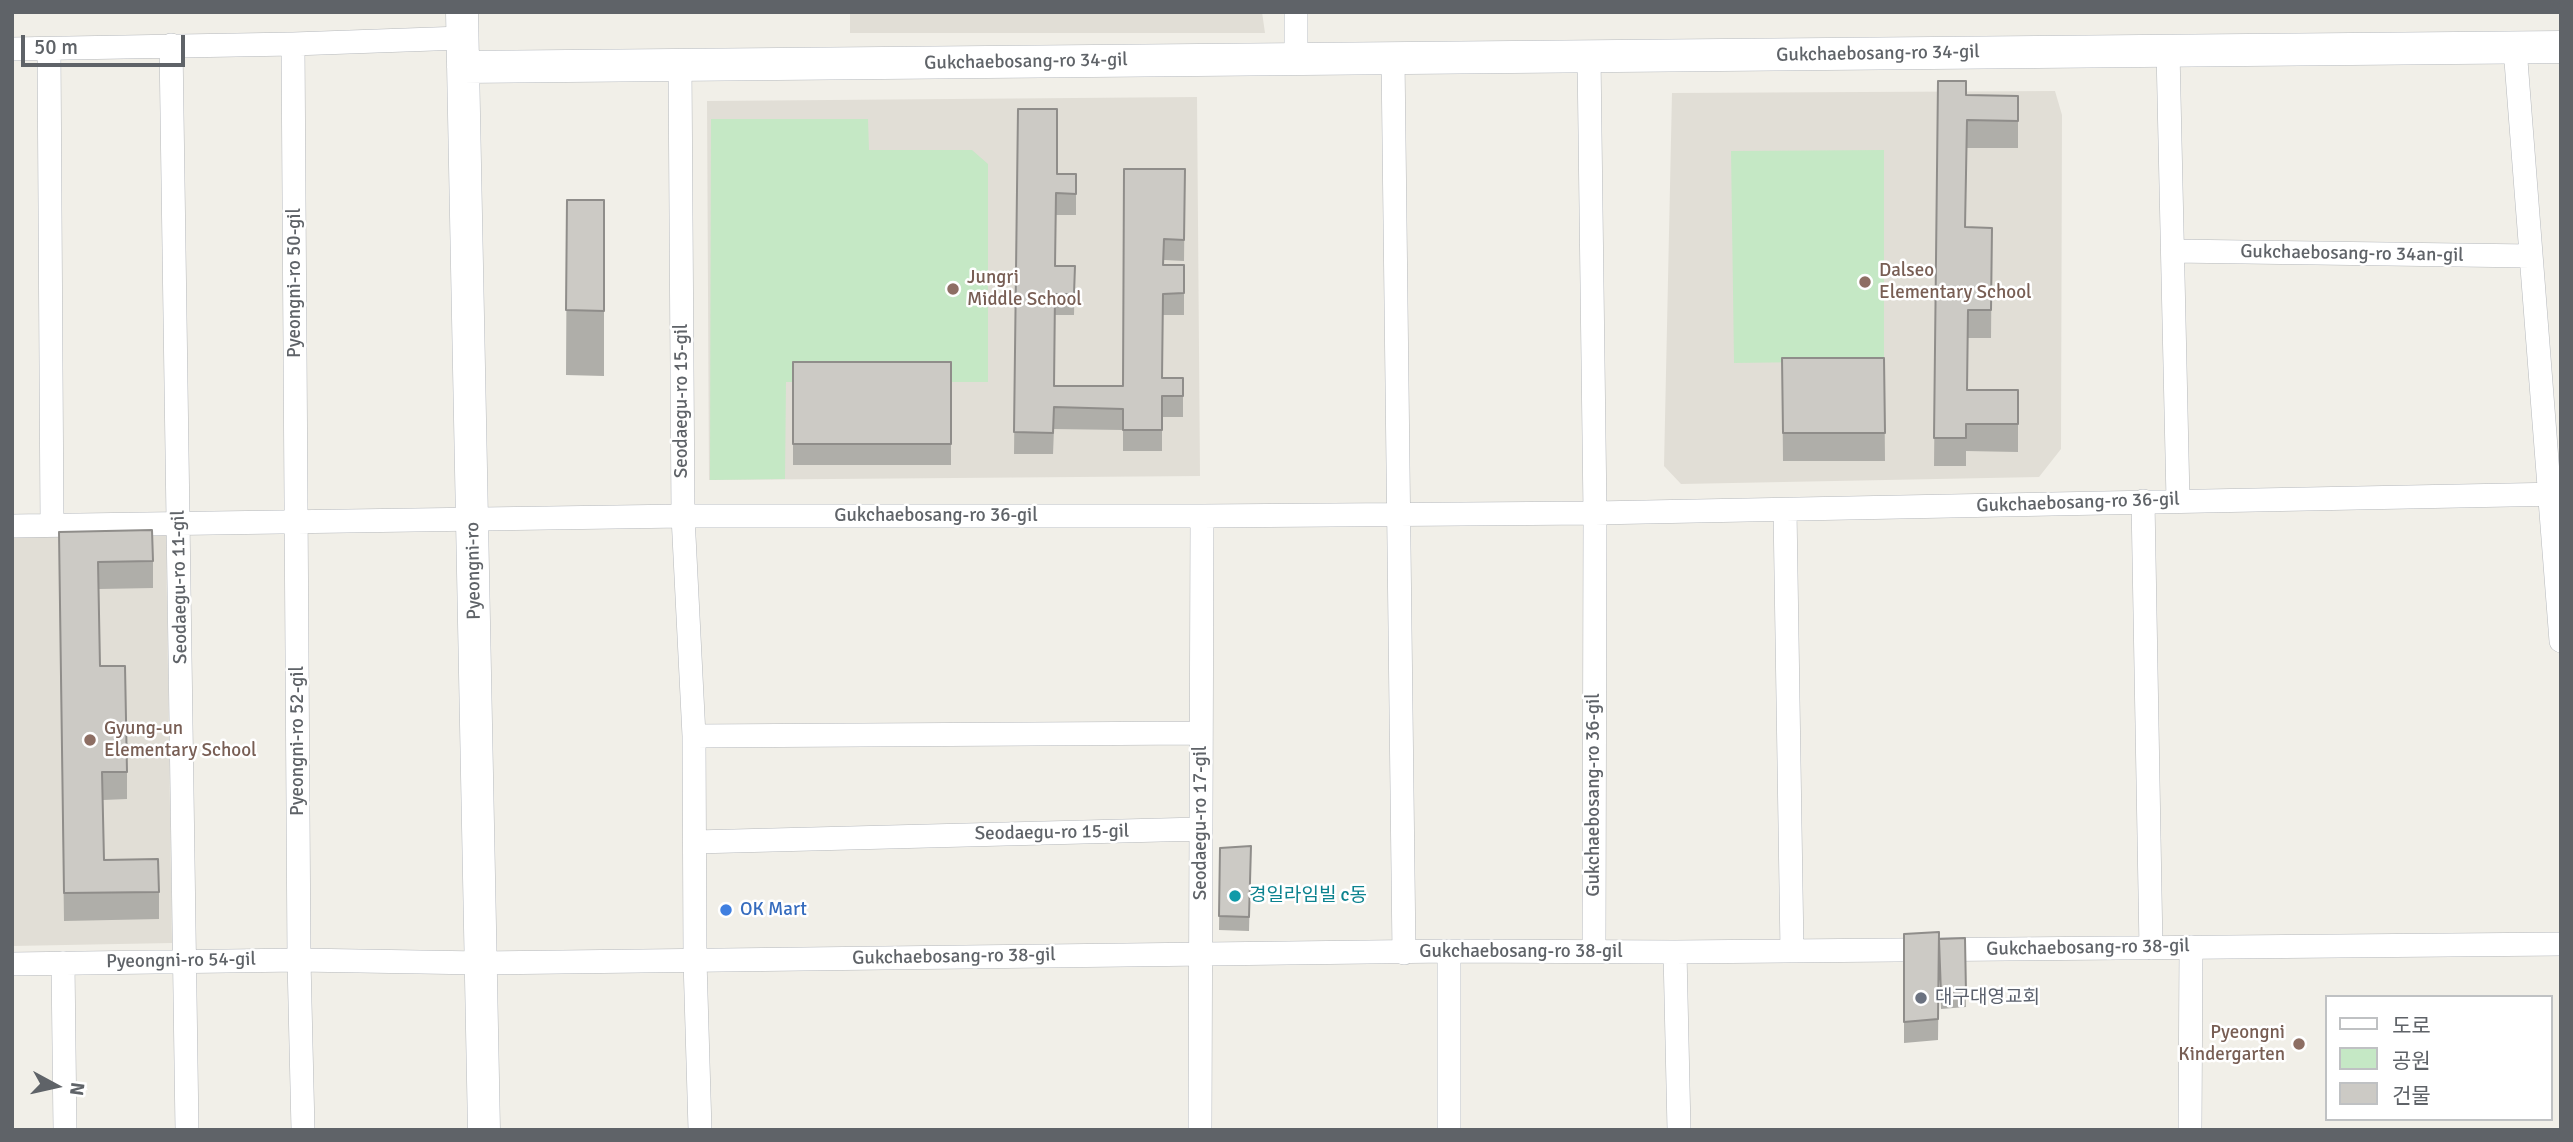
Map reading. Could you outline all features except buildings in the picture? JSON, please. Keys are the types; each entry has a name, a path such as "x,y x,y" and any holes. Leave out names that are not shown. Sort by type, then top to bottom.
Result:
{"main road":[{"name":"Gukchaebosang-ro 34-gil","path":"462,39 680,65 2561,47"},
{"name":"Pyeongni-ro","path":"462,39 484,1130"}],"street":[{"path":"1296,12 1296,59"},
{"path":"12,49 462,39"},
{"name":"Pyeongni-ro 50-gil","path":"293,44 296,522"},
{"name":"Seodaegu-ro 11-gil","path":"171,45 187,1130"},
{"path":"2515,48 2530,256 2554,494 2561,641"},
{"path":"49,49 52,525"},
{"path":"2168,51 2178,500"},
{"path":"1589,57 1595,513"},
{"path":"1392,58 1404,953"},
{"name":"Seodaegu-ro 15-gil","path":"680,65 683,516 694,736 695,960 700,1130"},
{"name":"Gukchaebosang-ro 34an-gil","path":"2173,251 2530,256"},
{"name":"Gukchaebosang-ro 36-gil","path":"473,520 683,516 1595,513 2554,494"},
{"path":"2143,501 2151,948"},
{"path":"1785,510 1792,951"},
{"name":"Gukchaebosang-ro 36-gil","path":"1594,950 1595,513"},
{"name":"Seodaegu-ro 17-gil","path":"1200,1130 1202,516"},
{"path":"12,526 473,520"},
{"name":"Pyeongni-ro 52-gil","path":"296,522 299,960"},
{"path":"694,736 1201,733"},
{"name":"Seodaegu-ro 15-gil","path":"695,842 1200,829"},
{"name":"Gukchaebosang-ro 38-gil","path":"481,963 1449,951 1675,952 2561,944"},
{"path":"2190,1130 2191,947"},
{"path":"1449,951 1449,1130"},
{"path":"1675,952 1679,1130"},
{"path":"299,960 303,1130"},
{"name":"Pyeongni-ro 54-gil","path":"12,964 299,960 481,963"},
{"path":"63,963 65,1130"}],"shaded area":[{"path":"850,12 1262,12 1265,33 850,33"},
{"name":"Dalseo Elementary School","path":"2055,91 2062,115 2061,449 2039,477 1681,484 1664,466 1672,93"},
{"name":"Jungri Middle School","path":"1197,97 1200,476 709,480 707,101"},
{"name":"Gyung-un Elementary School","path":"166,534 172,943 12,946 12,536"}],"green space":[{"path":"711,119 868,119 869,150 972,150 988,164 988,382 786,382 785,479 710,480"},
{"path":"1884,150 1884,361 1734,363 1731,151"}],"place":[{"name":"Dalseo Elementary School","path":"1865,282"},
{"name":"Jungri Middle School","path":"953,289"},
{"name":"Gyung-un Elementary School","path":"90,740"},
{"name":"경일라임빌 c동","path":"1235,896"},
{"name":"OK Mart","path":"726,910"},
{"name":"대구대영교회","path":"1921,998"},
{"name":"Pyeongni Kindergarten","path":"2299,1044"}]}
